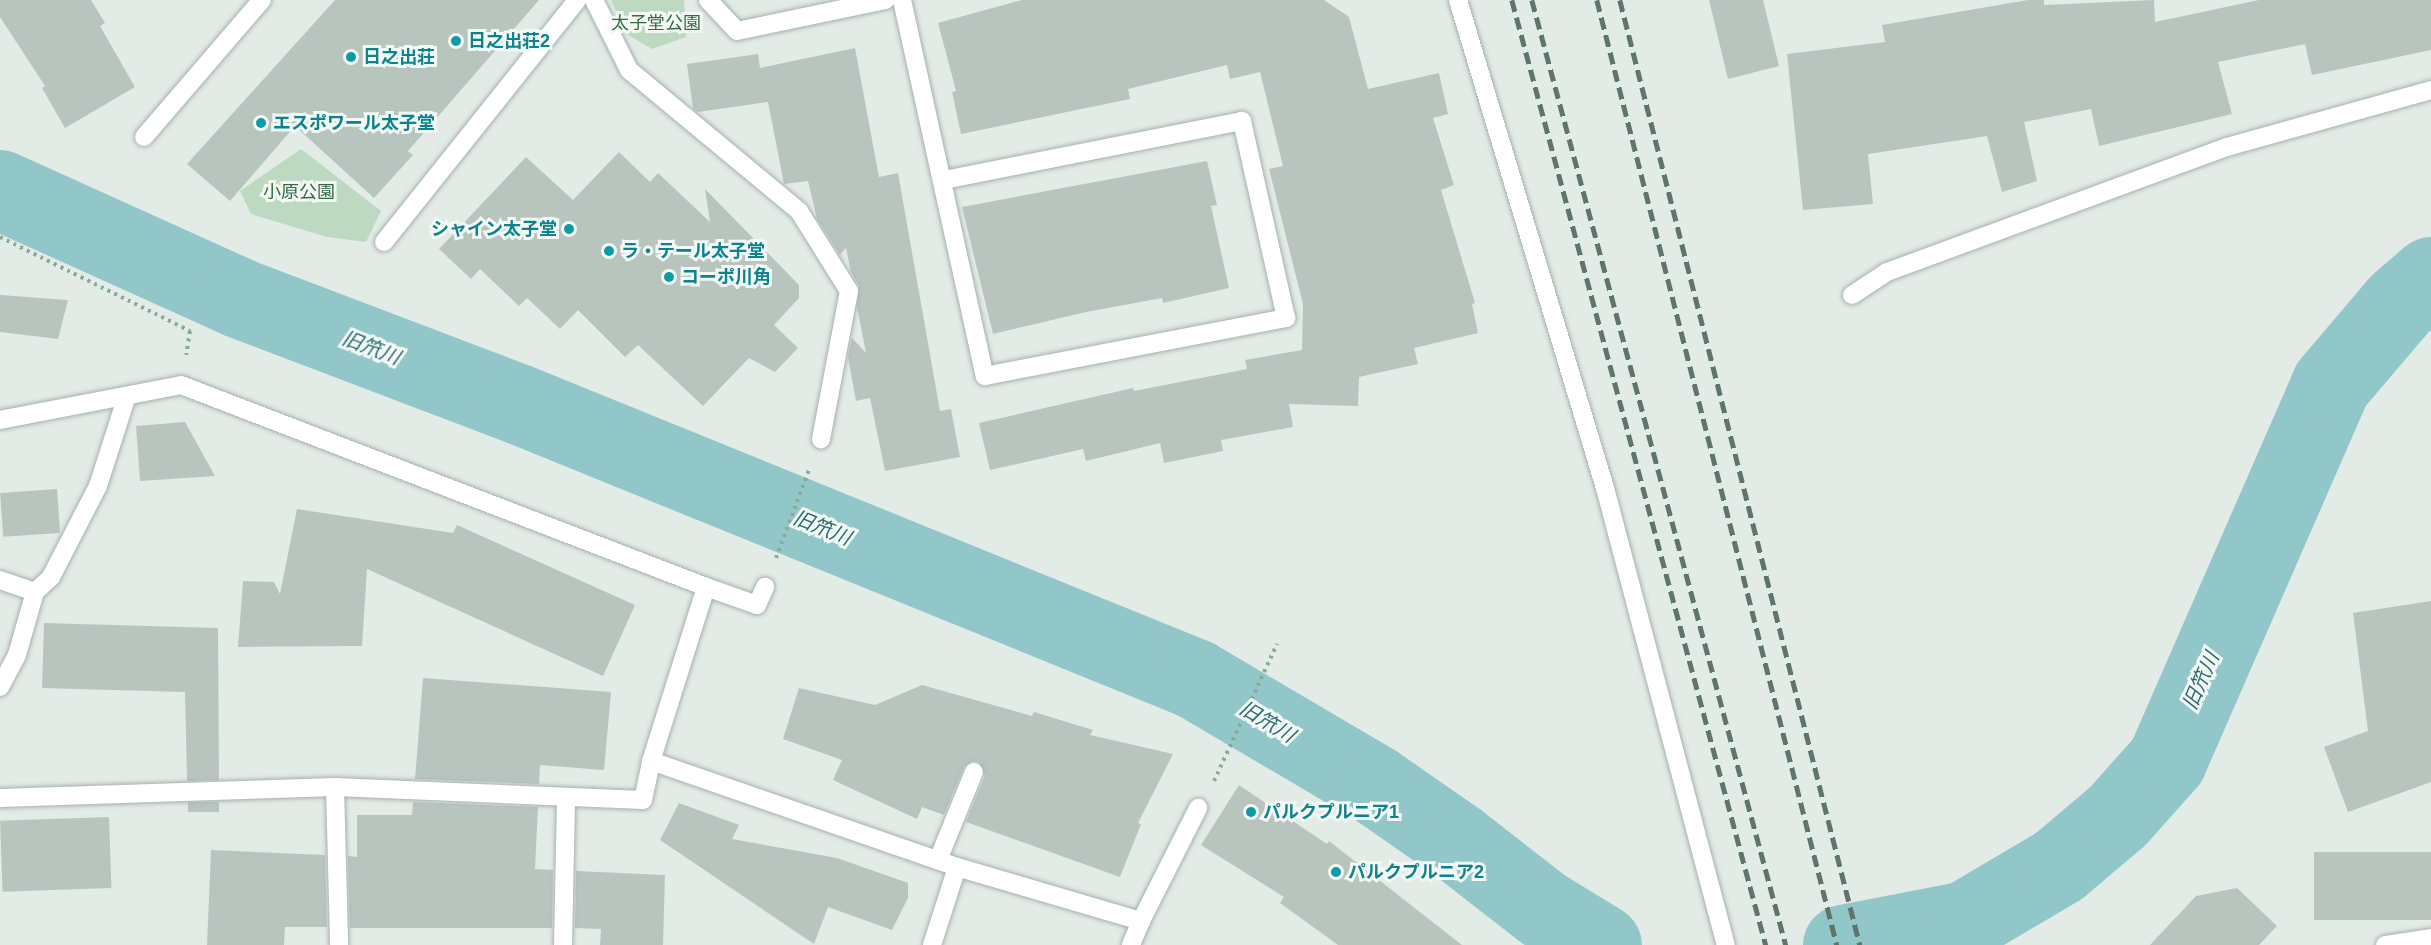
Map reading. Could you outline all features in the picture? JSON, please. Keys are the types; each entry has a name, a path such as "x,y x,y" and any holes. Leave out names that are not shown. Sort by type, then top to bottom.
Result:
{"street":[{"path":"144,137 262,0"},
{"path":"384,242 577,0"},
{"path":"594,0 629,70 799,211 849,291 821,439"},
{"path":"708,0 737,31 886,0"},
{"path":"902,0 944,180 985,376 1286,318 1242,121 944,180"},
{"path":"1458,0 1605,488 1726,945"},
{"path":"1852,295 1887,272 2227,147 2431,90"},
{"path":"0,420 126,399 181,386 757,605 765,587"},
{"path":"0,687 17,656 35,592 51,577 98,486 126,399"},
{"path":"0,580 35,592"},
{"path":"0,798 335,787 566,800 644,800 651,761 706,587"},
{"path":"651,761 957,867 1141,921"},
{"path":"938,860 974,772"},
{"path":"335,787 339,945"},
{"path":"563,945 566,800"},
{"path":"1131,945 1198,808"},
{"path":"932,945 957,867"},
{"path":"2385,945 2431,938"}],"path":[{"path":"0,237 190,331 181,386"},
{"path":"765,587 821,439"},
{"path":"1214,781 1277,644"}],"green space":[{"name":"太子堂公園","path":"611,0 684,0 686,37 652,49 626,34"},
{"name":"小原公園","path":"301,149 381,211 366,242 327,237 251,214 240,191"}],"building":[{"path":"0,0 91,0 105,23 100,26 135,87 65,128 42,88 45,86 0,17"},
{"path":"335,0 539,0 408,151 413,155 374,198 295,126 230,201 187,164"},
{"path":"1022,0 1324,0 1349,17 1368,89 1439,73 1448,114 1433,118 1454,185 1441,190 1475,303 1472,304 1478,333 1414,348 1418,364 1359,377 1358,406 1289,404 1293,427 1221,440 1223,451 1164,463 1160,443 1086,461 1083,449 990,470 979,423 1133,388 1134,391 1247,369 1245,360 1302,350 1303,304 1269,169 1283,166 1260,72 1230,79 1227,65 1128,89 1130,99 961,134 952,92 956,91 938,23"},
{"path":"1709,0 1763,0 1779,66 1728,79"},
{"path":"2028,0 2044,0 2044,5 2154,0 2155,22 2259,0 2431,0 2431,50 2312,75 2305,44 2218,62 2232,114 2099,146 2091,109 2024,122 2037,181 2002,192 1987,136 1868,154 1873,204 1803,210 1787,54 1885,42 1882,25"},
{"path":"855,48 879,177 898,173 940,411 951,409 960,457 885,471 870,398 856,401 848,357 852,338 866,353 857,307 859,286 851,272 846,248 840,255 817,219 808,181 784,184 768,102 698,112 693,109 687,64 758,54 760,68"},
{"path":"619,152 650,182 658,173 710,222 705,189 799,285 799,298 774,325 798,348 775,372 749,358 703,406 638,345 625,357 578,310 560,329 527,298 519,306 480,269 471,279 439,249 526,157 573,200"},
{"path":"1207,161 1217,205 1211,206 1229,288 1163,303 1162,298 1086,312 993,334 962,207"},
{"path":"0,295 68,300 58,339 0,332"},
{"path":"185,422 215,476 140,481 136,426"},
{"path":"57,489 60,533 3,537 0,493"},
{"path":"297,509 453,533 457,525 635,605 603,676 367,569 362,646 238,647 243,581 274,582 280,594"},
{"path":"2431,601 2431,782 2348,812 2324,747 2368,731 2353,613"},
{"path":"44,623 218,628 219,780 187,781 185,692 42,688"},
{"path":"423,678 611,692 604,770 540,765 539,784 415,779"},
{"path":"922,685 1032,716 1034,712 1093,730 1090,735 1173,754 1138,823 1141,824 1120,877 966,822 985,776 979,762 972,761 964,767 944,815 922,807 917,819 833,780 842,760 783,739 799,688 875,705"},
{"path":"1239,785 1327,844 1329,841 1462,945 1338,945 1280,903 1284,897 1201,845"},
{"path":"188,802 219,802 219,812 188,812"},
{"path":"413,802 538,807 535,869 553,870 552,928 350,928 348,856 357,857 357,815 412,815"},
{"path":"679,803 739,825 732,839 837,858 908,883 908,898 892,930 828,907 814,944 660,840"},
{"path":"109,817 111,888 3,892 0,821"},
{"path":"211,850 325,855 327,927 285,927 284,945 207,945"},
{"path":"2314,852 2431,852 2431,920 2314,920"},
{"path":"576,871 665,875 663,945 600,945 601,929 575,928"},
{"path":"2237,888 2277,926 2259,945 2150,945 2196,896"}],"waterway":[{"name":"旧笊川","path":"0,190 239,298 518,404 1195,679 1375,785 1457,842 1543,909 1602,945"},
{"name":"旧笊川","path":"1843,945 1966,921 2059,866 2118,816 2167,761 2331,385 2400,304 2431,277"}],"railway":[{"path":"1512,0 1766,945"},
{"path":"1532,0 1786,945"},
{"path":"1597,0 1837,945"},
{"path":"1620,0 1860,945"}],"place":[{"name":"日之出荘2","path":"456,41"},
{"name":"日之出荘","path":"351,57"},
{"name":"エスポワール太子堂","path":"261,123"},
{"name":"シャイン太子堂","path":"569,229"},
{"name":"ラ・テール太子堂","path":"609,251"},
{"name":"コーポ川角","path":"669,277"},
{"name":"パルクプルニア1","path":"1251,812"},
{"name":"パルクプルニア2","path":"1336,872"}]}
